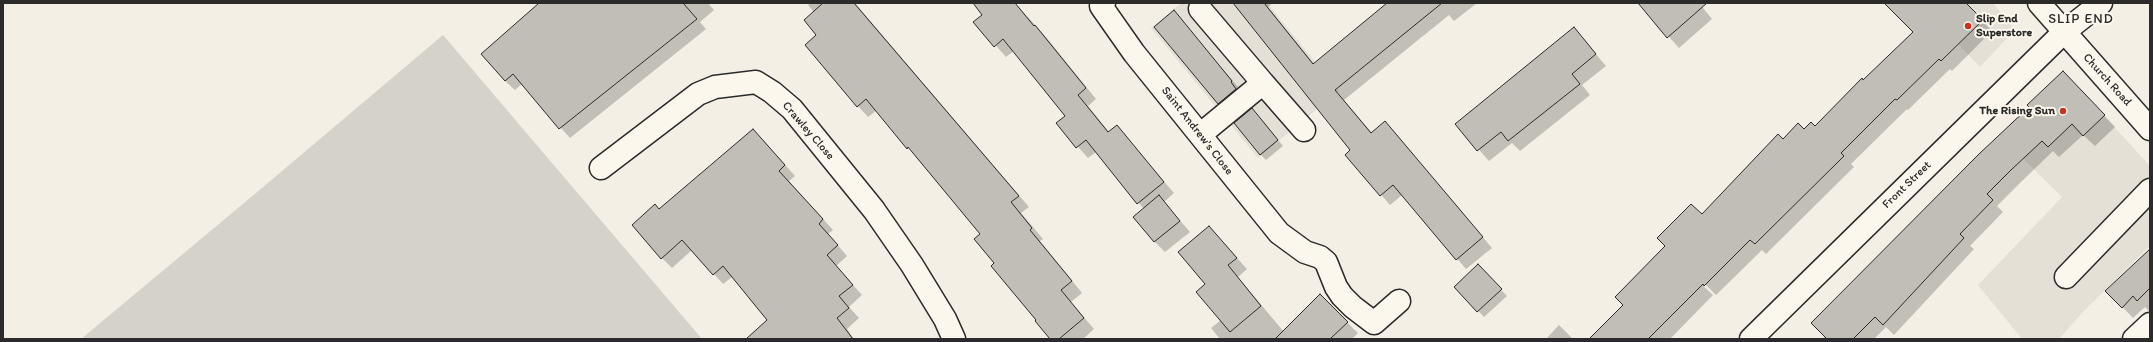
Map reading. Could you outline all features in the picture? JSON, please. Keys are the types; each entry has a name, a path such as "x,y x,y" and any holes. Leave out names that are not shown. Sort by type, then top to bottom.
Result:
{"street":[{"name":"Church Road","path":"2039,3 2150,129"},
{"name":"Front Street","path":"1753,338 2064,32 2101,3"},
{"name":"Saint Andrew's Close","path":"1101,4 1134,52 1279,233 1305,252 1320,257 1326,262 1336,288 1353,307 1374,323 1399,301"},
{"path":"1200,9 1304,130"},
{"name":"Crawley Close","path":"600,168 698,94 715,87 735,83 756,82 772,92 792,109 874,210 912,265 945,319 954,339"},
{"path":"1201,134 1263,83"},
{"path":"2066,276 2150,190"},
{"path":"2134,339 2150,324"}],"shaded area":[{"path":"1181,3 1267,3 1339,91 1258,158 1151,28"},
{"path":"1918,3 1993,3 2012,26 2012,30 2010,35 1980,67"},
{"path":"443,35 702,339 81,339 256,193"},
{"path":"2063,71 2150,166 2150,246 2082,313 2059,339 2022,339 1978,285 2062,197 1999,135"}],"building":[{"path":"539,3 683,3 697,19 559,129 513,74 505,81 481,54"},
{"path":"823,3 854,3 1019,196 1011,202 1032,228 1030,230 1072,281 1061,290 1084,318 1059,339 1050,339 991,266 994,263 974,239 980,234 908,147 907,149 866,99 857,107 805,45 816,35 804,20"},
{"path":"973,3 1015,3 1034,26 1035,25 1086,88 1078,95 1108,132 1117,125 1164,182 1137,204 1086,140 1076,148 1056,123 1065,116 1003,39 994,47 973,22 982,15"},
{"path":"1233,3 1264,3 1313,64 1387,3 1442,3 1335,90 1371,133 1385,121 1483,237 1456,260 1393,185 1380,196 1345,155 1350,150"},
{"path":"1638,3 1707,3 1667,38"},
{"path":"1884,3 1966,3 1983,20 1941,61 1939,59 1897,100 1895,99 1841,153 1844,156 1755,244 1750,240 1648,339 1589,339 1623,305 1615,297 1665,246 1657,238 1691,204 1702,214 1778,134 1783,139 1798,123 1804,129 1811,122 1815,126 1862,78 1863,80 1913,32"},
{"path":"1174,10 1232,81 1231,82 1236,89 1218,104 1154,27"},
{"path":"1574,27 1596,54 1572,74 1580,84 1508,141 1501,132 1477,151 1455,124"},
{"path":"2063,71 2105,115 2083,136 2072,124 2048,147 2042,141 2011,170 1987,194 1993,200 1960,234 1964,238 1883,325 1875,317 1853,339 1827,339 1811,323 1979,154 2029,107 2027,105"},
{"path":"1252,108 1278,140 1260,155 1234,123"},
{"path":"753,129 785,165 779,171 823,219 819,224 838,245 827,255 853,285 839,296 849,308 837,318 853,339 746,339 767,320 723,266 713,275 682,240 661,259 632,225 655,204 659,209"},
{"path":"1159,195 1180,221 1154,242 1133,217"},
{"path":"1209,226 1237,258 1228,265 1261,306 1230,332 1196,292 1205,284 1178,252"},
{"path":"2150,249 2150,288 2137,301 2133,296 2122,308 2105,291"},
{"path":"1478,264 1502,289 1477,312 1454,287"},
{"path":"1320,294 1348,322 1330,339 1275,339"}],"place":[{"name":"Slip End Superstore","path":"1968,26"},
{"name":"The Rising Sun","path":"2063,111"}],"district":[{"name":"SLIP END","path":"2081,19"}]}
